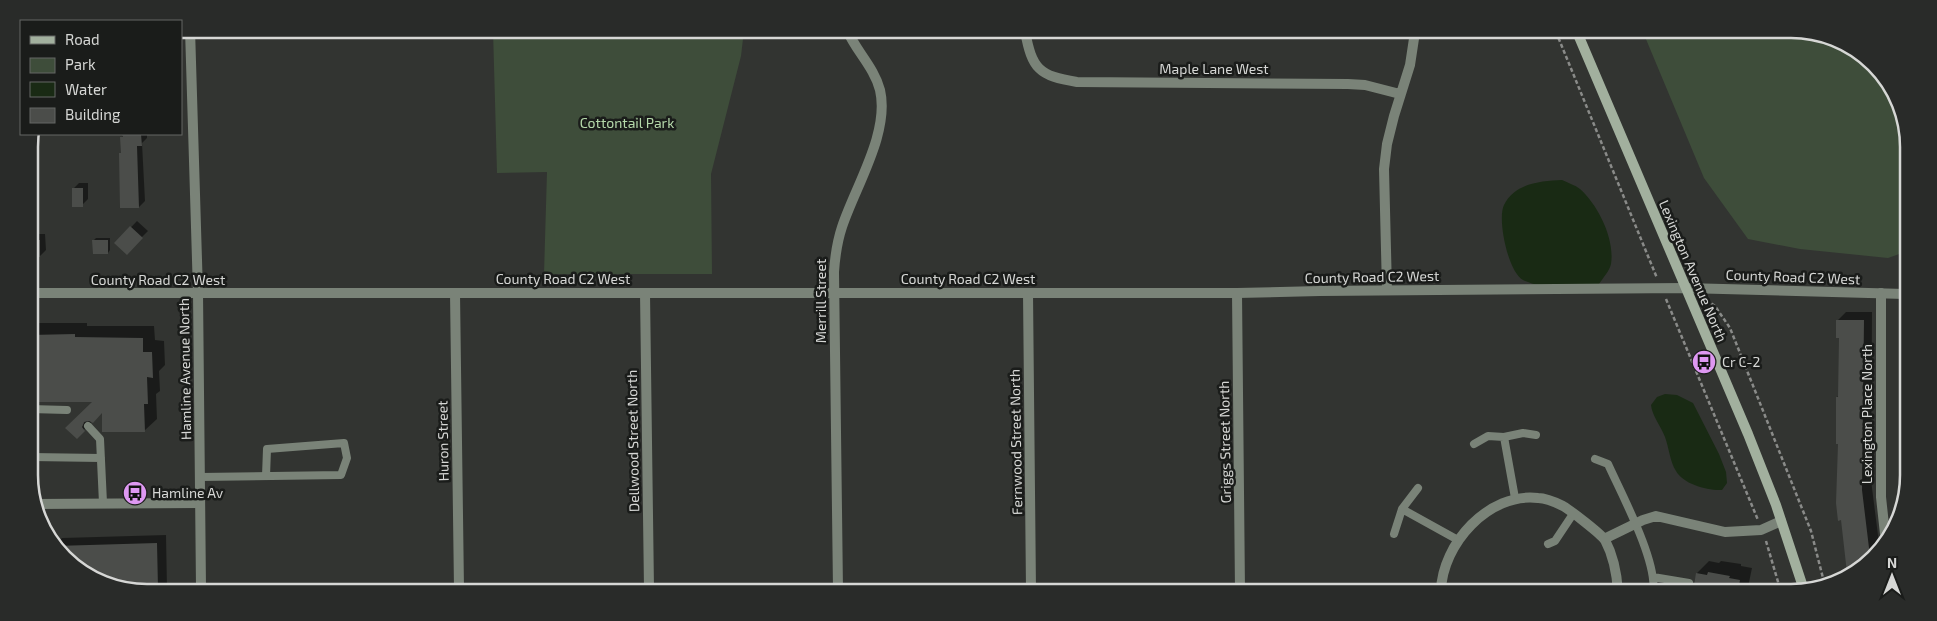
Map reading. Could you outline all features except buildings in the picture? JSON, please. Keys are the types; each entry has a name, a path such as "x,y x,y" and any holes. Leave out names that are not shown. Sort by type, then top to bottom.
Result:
{"main road":[{"name":"Lexington Avenue North","path":"1579,38 1748,434 1781,521 1802,583"}],"street":[{"name":"Hamline Avenue North","path":"190,38 198,293 201,584"},
{"name":"Merrill Street","path":"838,584 834,293 836,250 841,230 876,139 881,121 882,105 880,90 874,73 852,38"},
{"name":"Maple Lane West","path":"1026,38 1028,49 1034,62 1044,74 1077,82 1348,84 1365,85 1400,94"},
{"path":"1387,290 1384,169 1387,144 1400,94 1410,66 1414,38"},
{"name":"County Road C2 West","path":"38,293 1237,293 1685,288 1900,294"},
{"name":"Huron Street","path":"455,293 459,584"},
{"name":"Dellwood Street North","path":"645,293 648,584"},
{"name":"Fernwood Street North","path":"1028,293 1031,583"},
{"name":"Griggs Street North","path":"1237,293 1240,583"},
{"name":"Lexington Place North","path":"1881,293 1881,497 1885,530"},
{"path":"1442,583 1448,559 1461,535 1481,514 1515,498 1539,498 1563,506 1604,538 1617,583"},
{"path":"42,504 200,504"},
{"path":"1604,538 1656,516 1725,532 1761,530 1781,521"}],"lane":[{"path":"38,409 67,410"},
{"path":"88,426 100,439 103,504"},
{"path":"1474,444 1488,436 1504,437 1523,433 1536,436"},
{"path":"1504,437 1515,498"},
{"path":"200,477 341,475 347,458 344,443 267,449 266,476"},
{"path":"38,457 101,458"},
{"path":"1595,458 1608,464 1644,545 1655,583"},
{"path":"1394,534 1402,509 1418,488"},
{"path":"1402,509 1458,540"},
{"path":"1548,544 1555,541 1574,514"},
{"path":"1653,577 1689,583"}],"path":[{"path":"1558,38 1753,506 1778,583"},
{"path":"1685,288 1715,306 1730,328 1811,531 1823,578"}],"green space":[{"name":"Cottontail Park","path":"493,38 743,38 741,56 711,174 712,274 544,274 547,172 497,173"},
{"path":"1646,38 1805,38 1832,46 1845,52 1868,69 1885,92 1894,112 1899,132 1900,147 1900,254 1888,258 1800,249 1748,239 1704,178"}],"water":[{"path":"1562,180 1578,188 1587,196 1599,213 1608,234 1612,254 1611,264 1599,284 1551,286 1523,280 1513,267 1505,245 1502,212 1509,198 1515,192 1529,185"},
{"path":"1665,394 1677,395 1693,403 1726,472 1727,483 1722,490 1696,486 1684,480 1676,471 1665,437 1651,405 1657,397"}],"place":[{"name":"Cr C-2","path":"1704,362"},
{"name":"Hamline Av","path":"135,493"}]}
